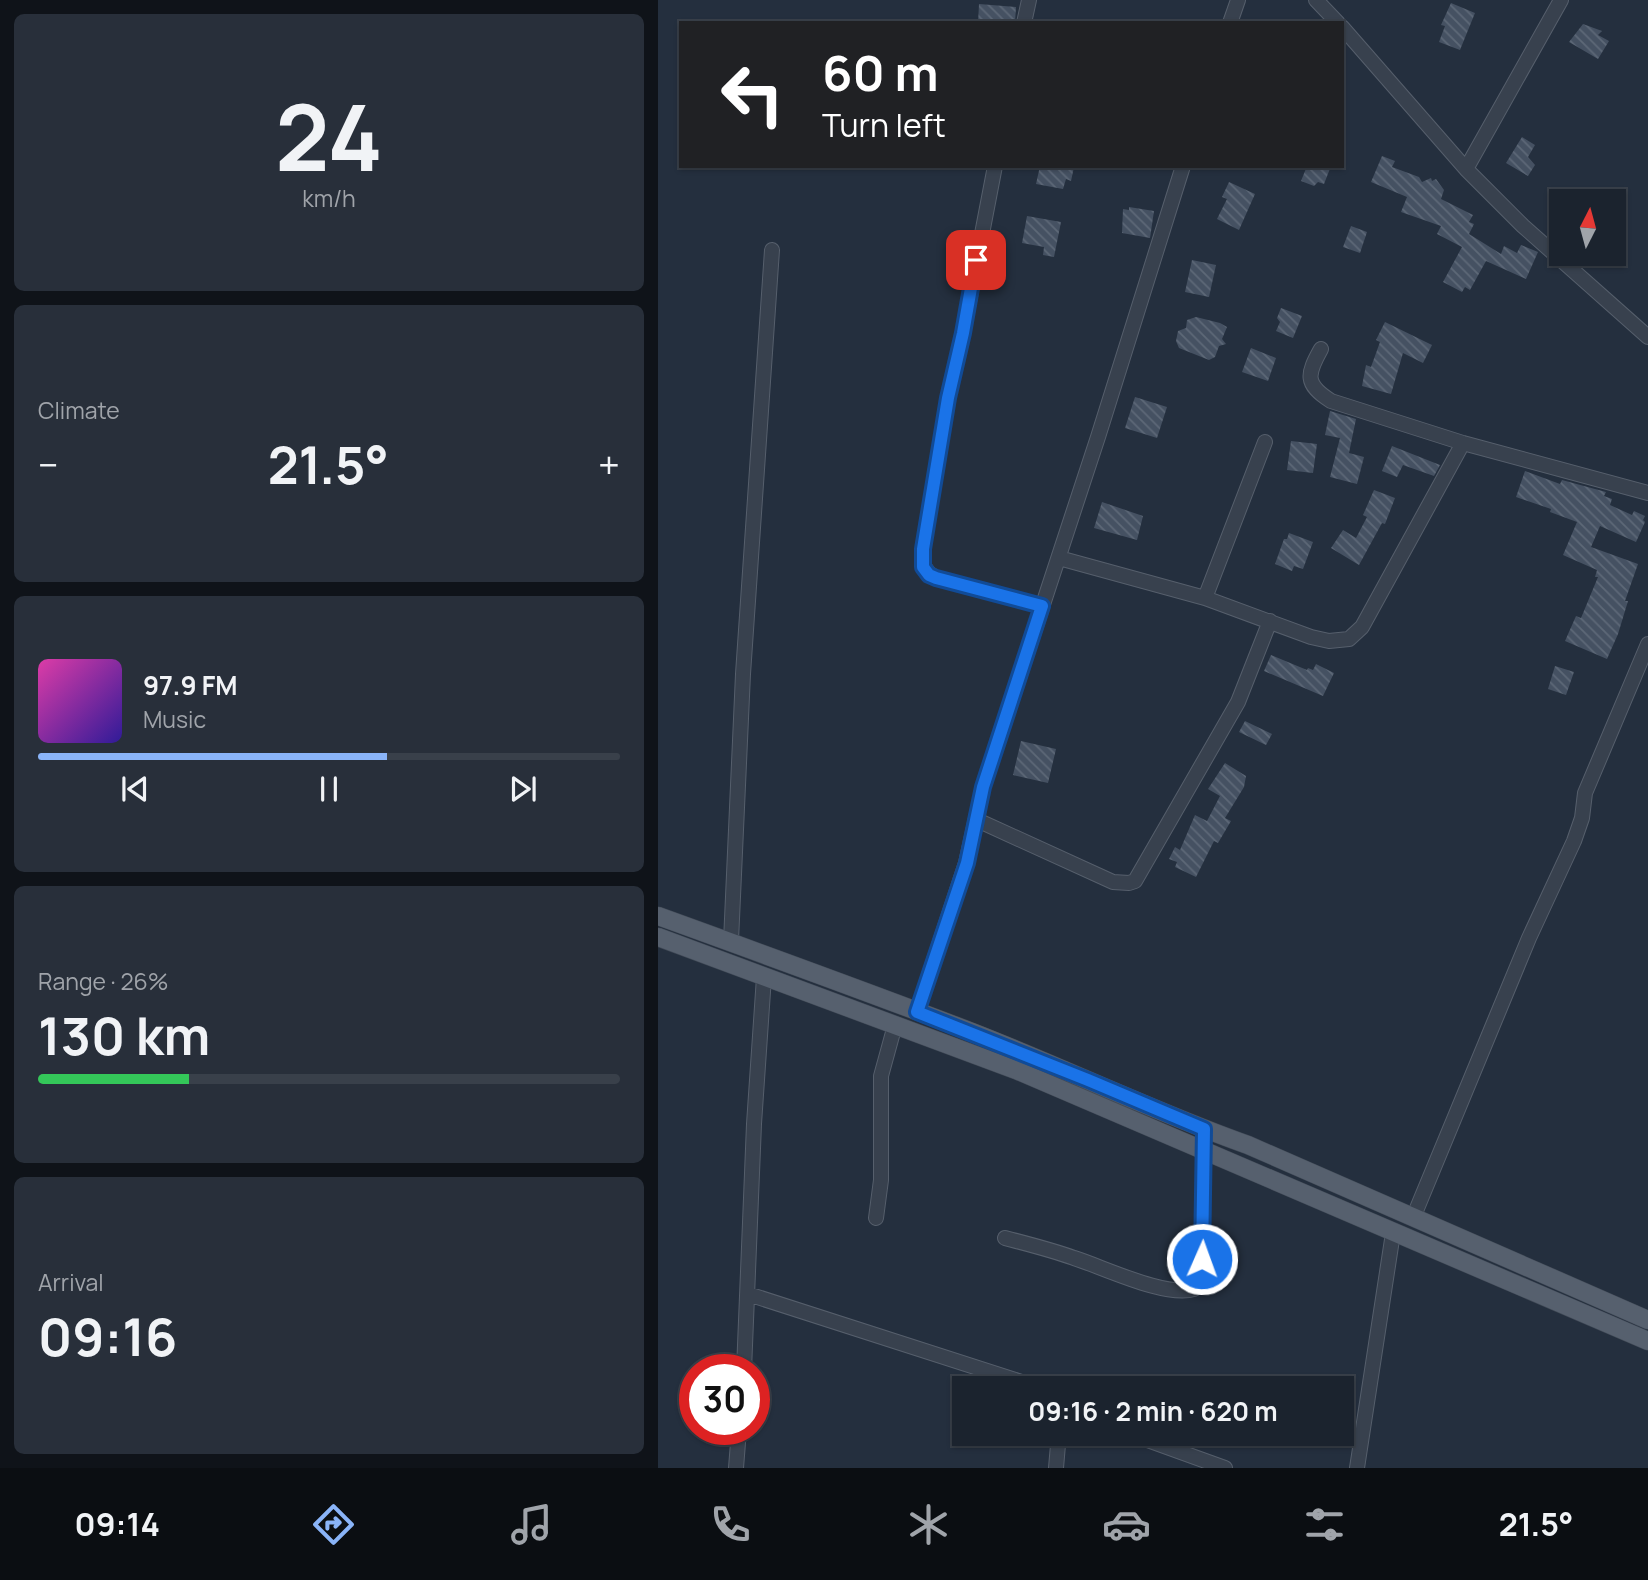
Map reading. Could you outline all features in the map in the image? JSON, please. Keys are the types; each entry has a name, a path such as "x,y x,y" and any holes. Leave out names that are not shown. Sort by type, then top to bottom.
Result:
{"main road":[{"path":"658,916 731,941 1055,1066 1248,1145 1648,1320"},
{"path":"658,937 1016,1070 1648,1341"}],"street":[{"path":"1024,21 1029,0"},
{"path":"1231,21 1238,0"},
{"path":"1316,0 1336,21"},
{"path":"1466,169 1561,0"},
{"path":"1344,29 1466,169 1523,226 1648,337"},
{"path":"995,168 948,398 922,559 923,567 929,575 936,578 1042,606"},
{"path":"917,1012 967,863 983,787 1059,558 1182,168"},
{"path":"731,941 743,674 772,250"},
{"path":"1321,349 1309,374 1312,385 1331,401 1463,443 1648,493"},
{"path":"1205,598 1265,442"},
{"path":"1059,558 1205,598 1311,637 1340,641 1357,634 1463,443"},
{"path":"977,820 1113,882 1123,884 1135,881 1238,702 1270,621"},
{"path":"1413,1218 1530,938 1574,841 1582,818 1585,793 1648,644"},
{"path":"745,1354 764,977"},
{"path":"876,1218 881,1180 881,1076 895,1026"},
{"path":"1005,1238 1073,1257 1144,1283 1175,1291 1194,1289 1199,1285 1202,1275 1204,1129"},
{"path":"1357,1468 1393,1233"},
{"path":"748,1294 1003,1376"},
{"path":"736,1468 738,1445"},
{"path":"1056,1468 1058,1446"},
{"path":"1164,1446 1225,1468"}],"building":[{"path":"1451,3 1475,13 1460,50 1439,42 1445,26 1441,25"},
{"path":"979,4 1016,7 1015,21 978,21"},
{"path":"1583,24 1602,31 1598,35 1609,41 1598,59 1569,42"},
{"path":"1522,137 1535,145 1528,157 1535,165 1528,176 1506,163"},
{"path":"1382,156 1395,161 1392,167 1419,177 1422,182 1436,179 1444,190 1441,199 1473,215 1469,222 1474,224 1469,234 1501,254 1504,246 1517,253 1521,245 1538,252 1526,279 1486,261 1470,290 1465,287 1462,292 1443,282 1462,247 1437,234 1441,226 1401,212 1407,197 1371,182"},
{"path":"1040,168 1074,168 1071,181 1066,179 1063,189 1036,184"},
{"path":"1306,168 1330,168 1324,184 1318,182 1314,186 1301,181"},
{"path":"1229,182 1255,194 1239,230 1217,219 1227,199 1222,197"},
{"path":"1129,207 1154,211 1150,238 1122,233 1123,209 1129,210"},
{"path":"1027,216 1061,222 1054,257 1043,255 1044,247 1022,243"},
{"path":"1351,226 1367,232 1360,253 1343,247"},
{"path":"1192,260 1216,265 1209,297 1185,292"},
{"path":"1281,308 1302,316 1293,338 1276,331"},
{"path":"1196,317 1227,327 1222,339 1226,344 1219,346 1215,357 1209,360 1179,348 1176,341 1178,331 1186,328 1187,320"},
{"path":"1385,322 1432,345 1423,363 1403,353 1391,394 1362,386 1366,365 1371,367 1380,342 1376,340"},
{"path":"1251,348 1276,358 1268,381 1242,372"},
{"path":"1135,397 1167,407 1157,438 1125,428"},
{"path":"1330,411 1356,419 1349,453 1364,457 1357,484 1330,477 1340,438 1325,435"},
{"path":"1291,441 1317,444 1313,473 1287,470"},
{"path":"1392,446 1440,465 1434,476 1403,465 1397,477 1382,471"},
{"path":"1525,471 1560,484 1562,480 1606,492 1604,496 1612,499 1610,505 1632,515 1634,511 1645,516 1636,542 1600,526 1591,547 1638,564 1625,601 1628,601 1618,634 1607,659 1565,641 1576,616 1581,618 1598,577 1595,577 1597,570 1563,555 1577,522 1550,512 1551,509 1516,497"},
{"path":"1374,490 1395,498 1385,524 1382,523 1359,565 1331,548 1343,530 1356,538 1367,517 1363,515"},
{"path":"1102,502 1143,516 1137,540 1094,528"},
{"path":"1289,533 1313,542 1303,569 1294,566 1292,571 1275,564"},
{"path":"1271,655 1307,670 1313,670 1316,664 1334,673 1323,696 1264,671"},
{"path":"1555,666 1574,672 1566,695 1548,689"},
{"path":"1245,721 1272,734 1266,745 1239,732"},
{"path":"1021,741 1056,749 1048,783 1013,775"},
{"path":"1225,763 1246,776 1244,787 1225,818 1231,821 1218,843 1214,841 1196,877 1175,867 1177,862 1169,859 1175,847 1180,850 1195,815 1207,821 1220,796 1208,789"}],"route":[{"path":"976,260 948,398 923,549 923,567 929,575 936,578 1042,606 983,787 967,863 917,1012 972,1032 1204,1129 1202,1259"}]}
